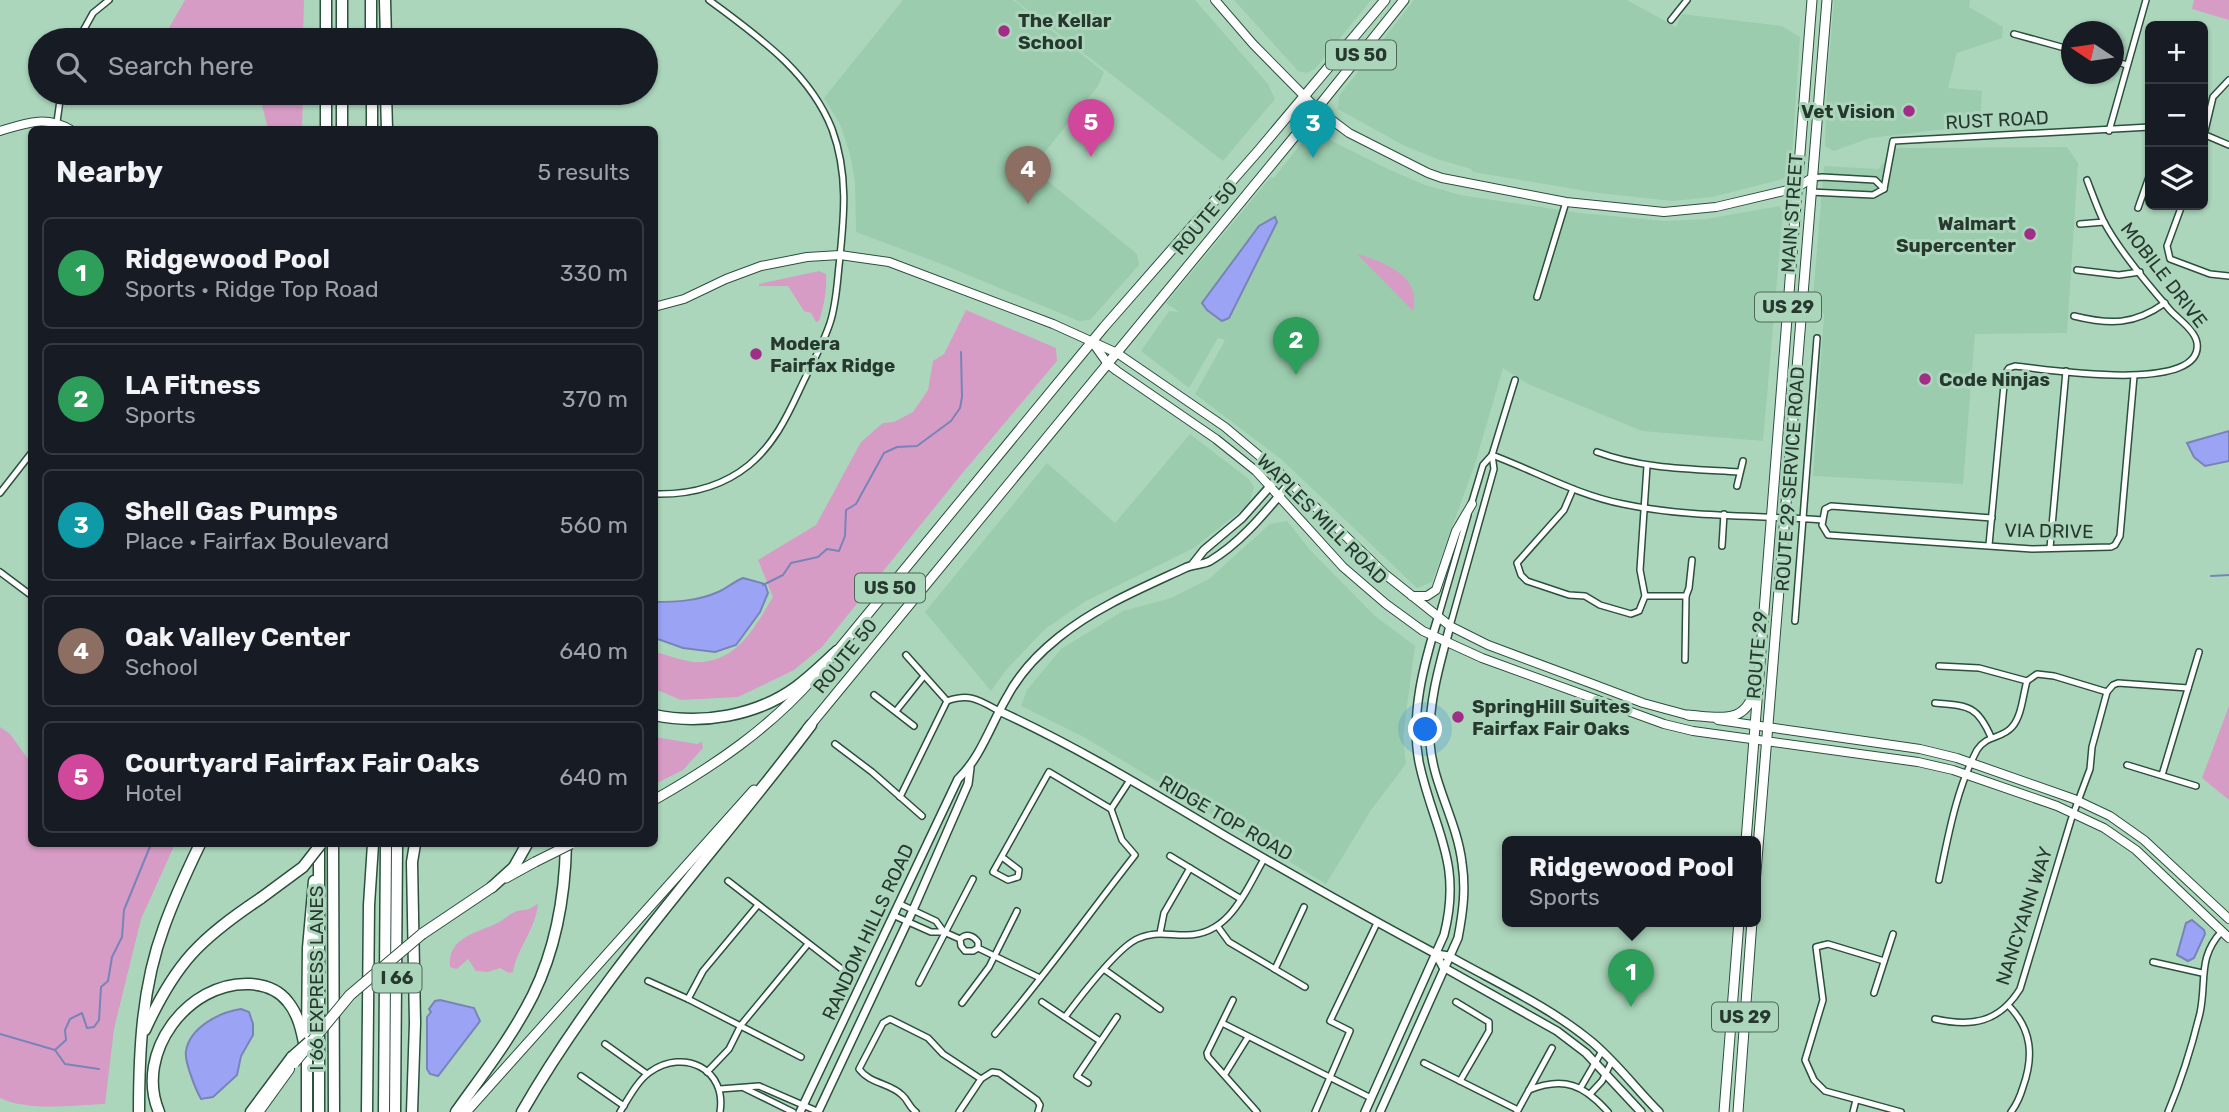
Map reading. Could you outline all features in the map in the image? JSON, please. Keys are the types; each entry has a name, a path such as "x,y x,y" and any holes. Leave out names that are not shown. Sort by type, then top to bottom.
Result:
{"highway":[{"path":"326,0 326,28"},
{"path":"342,0 342,28"},
{"path":"371,0 371,28"},
{"path":"385,0 386,28"},
{"path":"326,105 326,126"},
{"path":"342,105 342,126"},
{"path":"372,105 372,126"},
{"path":"386,105 387,126"},
{"path":"658,715 687,719 710,718 747,711 796,687 838,651"},
{"path":"522,1112 557,1054 614,973 811,725"},
{"path":"139,1112 140,1040 150,978 163,929 199,847"},
{"path":"140,1040 168,982 190,953 210,934 303,867 320,847"},
{"path":"307,1112 308,948 311,898 320,847"},
{"path":"319,1112 320,847"},
{"name":"I 66 EXPRESS LANES","path":"333,847 334,1112"},
{"path":"367,1112 369,905 373,847"},
{"path":"384,1112 386,847"},
{"name":"I 66","path":"396,1112 397,847"},
{"path":"412,1112 415,1023 412,862 414,847"},
{"path":"251,1112 350,995 422,934 492,887 514,867 525,847"},
{"path":"456,1112 519,1021 542,974 560,910 566,847"},
{"path":"159,1112 153,1086 154,1068 161,1043 182,1012 195,1001 219,988 257,984 282,995 298,1021 307,1058"},
{"path":"258,1112 293,1060"}],"main road":[{"path":"1216,0 1303,97 1317,109 1350,134 1428,173 1454,181 1566,202 1652,211 1680,211 1716,207 1796,188 1812,178"},
{"name":"US 50","path":"1303,97 1385,0"},
{"name":"US 50","path":"1317,109 1404,0"},
{"name":"MAIN STREET","path":"1779,425 1812,0"},
{"name":"MAIN STREET","path":"1791,430 1827,0"},
{"path":"1370,19 1379,30"},
{"name":"ROUTE 50","path":"658,798 761,730 790,704 838,651 1092,341 1303,97"},
{"name":"ROUTE 50","path":"466,1112 620,943 811,725 1317,109"},
{"path":"0,131 34,121 57,122 64,126"},
{"path":"1796,188 1810,192"},
{"name":"WAPLES MILL ROAD","path":"658,306 684,299 761,266 789,259 840,255 889,262 1092,341 1117,352 1225,427 1281,474 1359,551 1409,595 1438,618 1488,645 1643,703 1688,715 1940,753 2078,800 2110,816 2144,839 2229,919"},
{"name":"WAPLES MILL ROAD","path":"1092,341 1108,364 1153,398 1216,439 1271,487 1335,558 1370,591 1433,636 1482,659 1651,721 1684,729 1899,758 1937,766 2074,813 2104,828 2136,850 2225,934"},
{"name":"ROUTE 29","path":"1746,836 1779,425"},
{"name":"ROUTE 29","path":"1759,836 1791,430"},
{"path":"1409,595 1424,596 1436,590 1457,531 1472,504"},
{"path":"1688,715 1727,717 1743,713 1753,696 1760,662"},
{"path":"492,887 566,847"},
{"name":"US 29","path":"1723,1109 1738,927"},
{"name":"US 29","path":"1738,1112 1752,927"}],"street":[{"path":"85,28 93,13 109,0"},
{"path":"658,495 688,492 716,484 740,471 769,444 784,421 829,327 835,303 840,255 845,203 843,170 836,142 823,110 810,89 785,60 709,0"},
{"path":"1671,20 1687,0"},
{"path":"2109,131 2146,0"},
{"path":"2014,34 2061,47"},
{"path":"2208,116 2213,97 2229,80"},
{"path":"57,122 59,105"},
{"name":"RUST ROAD","path":"1884,189 1893,141 2145,127"},
{"path":"2208,138 2229,145"},
{"path":"1810,192 1873,195 1884,189 1875,180 1812,178"},
{"name":"MOBILE DRIVE","path":"1989,545 2006,371 2015,366 2134,376 2175,368 2194,354 2197,343 2104,222 2087,180"},
{"path":"2138,208 2145,188"},
{"path":"1537,296 1566,202"},
{"path":"2180,210 2167,246 2170,259 2210,274 2229,276"},
{"path":"2080,224 2104,222"},
{"path":"2077,270 2119,275 2140,272"},
{"path":"2074,316 2130,321 2165,303"},
{"name":"ROUTE 29 SERVICE ROAD","path":"1795,621 1817,338"},
{"path":"2050,548 2066,371"},
{"name":"VIA DRIVE","path":"1822,520 1828,535 2050,548 2108,548 2119,541 2134,376"},
{"path":"1365,1112 1436,954 1450,914 1450,865 1419,759 1416,729 1418,697 1483,465 1492,454 1514,380"},
{"path":"1597,452 1647,466 1739,472"},
{"path":"1492,454 1573,489 1646,508 1822,520 1825,509 1831,506 1992,518"},
{"path":"1380,1112 1458,938 1465,892 1462,861 1435,773 1430,743 1431,714 1450,625 1494,468 1492,454"},
{"path":"0,493 28,457"},
{"path":"1737,486 1743,461"},
{"path":"1573,489 1564,510 1517,563 1521,575 1527,581 1569,595 1585,596 1600,605 1631,614 1639,611 1645,596 1640,570 1647,466"},
{"name":"RANDOM HILLS ROAD","path":"1193,564 1204,550 1242,518 1281,474"},
{"name":"RANDOM HILLS ROAD","path":"818,1112 913,909 968,784 970,768 1020,677 1058,638 1091,615 1193,564 1207,562 1227,548 1244,534 1290,483"},
{"path":"1722,546 1724,514"},
{"path":"1685,660 1686,596 1692,560"},
{"path":"0,572 28,593"},
{"path":"1645,596 1686,596"},
{"path":"2162,775 2199,652"},
{"path":"906,655 947,701"},
{"path":"1938,666 1979,668 2027,681"},
{"path":"1939,880 1952,821 1972,763 1981,745 1990,737 2012,728 2027,681 2037,674 2046,675 2107,692 2118,682 2188,688"},
{"path":"896,711 924,676"},
{"name":"NANCYANN WAY","path":"1935,1019 1956,1024 1991,1017 2008,1005 2023,983 2078,800 2090,769 2092,747 2107,692"},
{"path":"874,695 914,726"},
{"path":"900,797 947,701 964,696 975,698 999,711"},
{"path":"1935,703 1971,708 1979,713 1990,737"},
{"name":"RIDGE TOP ROAD","path":"999,711 1040,729 1377,923 1436,954 1449,956 1556,1016 1602,1051 1660,1112"},
{"path":"835,744 922,816"},
{"path":"2127,765 2196,786"},
{"name":"RANDOM HILLS ROAD","path":"802,1108 958,779 970,768"},
{"path":"995,1034 1033,990 1135,855 1122,840 1111,809 1049,772 993,872 1008,880 1018,877 1019,870 1002,857"},
{"path":"1111,809 1130,780"},
{"path":"1170,856 1241,898"},
{"path":"1065,1017 1130,943 1160,933 1193,935 1218,927 1233,913 1265,859"},
{"path":"1160,933 1164,913 1190,868"},
{"path":"919,983 973,879"},
{"path":"728,881 843,970"},
{"path":"900,904 936,921 944,932"},
{"path":"688,999 703,971 758,905"},
{"path":"1275,969 1304,907"},
{"path":"962,1003 996,956 1017,911"},
{"path":"895,916 931,932 944,932 960,939"},
{"path":"1315,1112 1350,1031 1330,1021 1377,923"},
{"path":"1218,927 1228,942 1305,987"},
{"path":"1874,993 1893,934"},
{"path":"2168,1112 2199,1014 2202,973 2208,949 2225,934"},
{"path":"960,939 972,936 978,942 978,948"},
{"path":"960,939 965,951 978,948"},
{"path":"707,1072 729,1049 741,1025 808,944"},
{"path":"1884,961 1828,944 1816,947 1823,1000 1805,1059 1814,1080 1825,1091 1901,1112"},
{"path":"978,948 1040,978"},
{"path":"1436,954 1443,967 1557,1031 1596,1063 1641,1112"},
{"path":"2154,962 2202,973"},
{"path":"1105,970 1160,1009"},
{"path":"648,981 801,1057"},
{"path":"1233,1000 1207,1053 1208,1058 1257,1112"},
{"path":"1042,1002 1100,1041"},
{"path":"1456,1002 1489,1022 1489,1031 1461,1081"},
{"path":"2008,1005 2023,1024 2031,1056 2018,1102 2011,1112"},
{"path":"1088,1083 1077,1076 1117,1017"},
{"path":"916,1112 908,1110 903,1095 864,1076 859,1069 883,1023 890,1019 928,1038 943,1054 981,1079"},
{"path":"1222,1023 1371,1098"},
{"path":"1225,1074 1248,1037"},
{"path":"605,1044 647,1074"},
{"path":"1424,1063 1517,1111 1552,1048"},
{"path":"1581,1087 1602,1051"},
{"path":"1590,1094 1612,1061"},
{"path":"581,1076 622,1109 647,1074 670,1062 693,1063 707,1072 720,1089 720,1112"},
{"path":"959,1112 981,1079 992,1072 999,1073 1037,1100 1040,1105 1038,1112"},
{"path":"1529,1090 1546,1083 1581,1087 1608,1112"},
{"path":"720,1089 759,1086 802,1108 818,1112"},
{"path":"744,1088 793,1112"},
{"path":"1853,1112 1856,1100"}],"shaded area":[{"path":"185,0 304,0 303,28 169,28"},
{"path":"903,0 1013,0 1104,72 1098,86 1032,168 1137,254 1139,265 1090,320 1079,321 856,232 855,182 850,154 840,124 824,98"},
{"path":"1015,0 1195,0 1268,84 1275,99 1223,161"},
{"path":"1234,0 1371,0 1315,69 1306,73 1298,71"},
{"path":"1414,0 1627,0 1676,27 1682,14 1782,26 1800,37 1791,171 1783,179 1712,197 1673,201 1598,193 1473,172 1403,145 1338,109 1339,96"},
{"path":"1834,0 1970,0 1969,7 2003,27 2002,38 1957,53 1948,88 1982,91 1980,125 1870,138 1834,151 1825,146"},
{"path":"2194,0 2229,0 2229,20 2192,9"},
{"path":"262,105 303,105 302,126 267,126"},
{"path":"1316,129 1332,141 1390,170 1425,185 1460,195 1580,213 1664,221 1707,219 1779,206 1783,213 1763,441 1642,431 1528,384 1503,368 1475,464 1432,582 1417,588 1281,459 1195,394 1225,340 1218,338 1189,388 1141,351 1169,311 1179,312 1166,303 1271,177 1274,178 1311,131"},
{"path":"2067,147 2078,163 2067,333 1975,334 1963,484 1813,476 1824,315 1813,297 1824,166 1878,169 1897,148"},
{"path":"1357,254 1399,272 1412,288 1413,311"},
{"path":"819,271 826,274 826,286 821,315 816,322 811,313 804,311 788,286 759,286 759,284"},
{"path":"966,310 1056,348 1057,361 822,647 794,670 738,697 681,700 658,690 658,653 685,661 703,662 727,654 746,638 773,597 758,560 816,525 861,442 883,423 894,422 913,412 928,390 933,361 944,354"},
{"path":"1190,434 1250,480 1254,487 1249,504 1194,548 1086,601 1045,629 1006,670 991,691 925,612 1047,463 1115,523"},
{"path":"1287,521 1311,551 1375,616 1415,646 1403,736 1406,764 1371,810 1326,884 1084,737 1021,706 1027,690 1061,649 1123,611 1171,598 1209,579 1270,524"},
{"path":"2229,706 2229,800 2202,778"},
{"path":"0,727 10,734 28,759 28,847 174,847 141,919 114,1029 105,1104 38,1106 0,1098"},
{"path":"658,738 697,744 702,742 703,748 683,770 658,782"},
{"path":"538,904 513,972 509,973 500,968 488,972 476,971 468,959 457,969 450,967 450,957 459,942 515,912"}],"water":[{"path":"1275,217 1277,222 1229,318 1222,321 1202,303 1259,226"},
{"path":"2229,431 2229,461 2205,466 2194,457 2187,443"},
{"path":"743,578 765,584 768,593 760,612 736,645 715,652 683,648 658,639 658,602 703,597 721,591"},
{"path":"2192,920 2205,934 2194,958 2188,961 2177,955 2186,923"},
{"path":"435,1001 474,1008 480,1021 438,1076 430,1074 427,1069 427,1017"},
{"path":"241,1009 249,1012 253,1035 241,1056 237,1075 213,1097 201,1099 187,1061 189,1042 207,1022 224,1013"}],"waterway":[{"path":"763,585 783,575 791,563 818,557 827,549 839,551 845,536 846,510 856,504 884,453 897,447 917,446 951,421 960,408 962,397 961,352"},
{"path":"2211,576 2229,575"},
{"path":"55,1050 66,1040 65,1030 70,1019 82,1013 87,1028 94,1027 99,1020 101,987 108,981 112,957 122,937 124,910 150,847"},
{"path":"0,1034 55,1050 65,1064 99,1069"}],"place":[{"name":"The Kellar School","path":"1004,31"},
{"name":"Vet Vision","path":"1909,111"},
{"name":"Courtyard Fairfax Fair Oaks","path":"1091,157"},
{"name":"Shell Gas Pumps","path":"1313,158"},
{"name":"Oak Valley Center","path":"1028,204"},
{"name":"Walmart Supercenter","path":"2030,234"},
{"name":"Modera Fairfax Ridge","path":"756,354"},
{"name":"LA Fitness","path":"1296,375"},
{"name":"Code Ninjas","path":"1925,379"},
{"name":"SpringHill Suites Fairfax Fair Oaks","path":"1458,717"},
{"name":"Ridgewood Pool","path":"1631,1007"}]}
